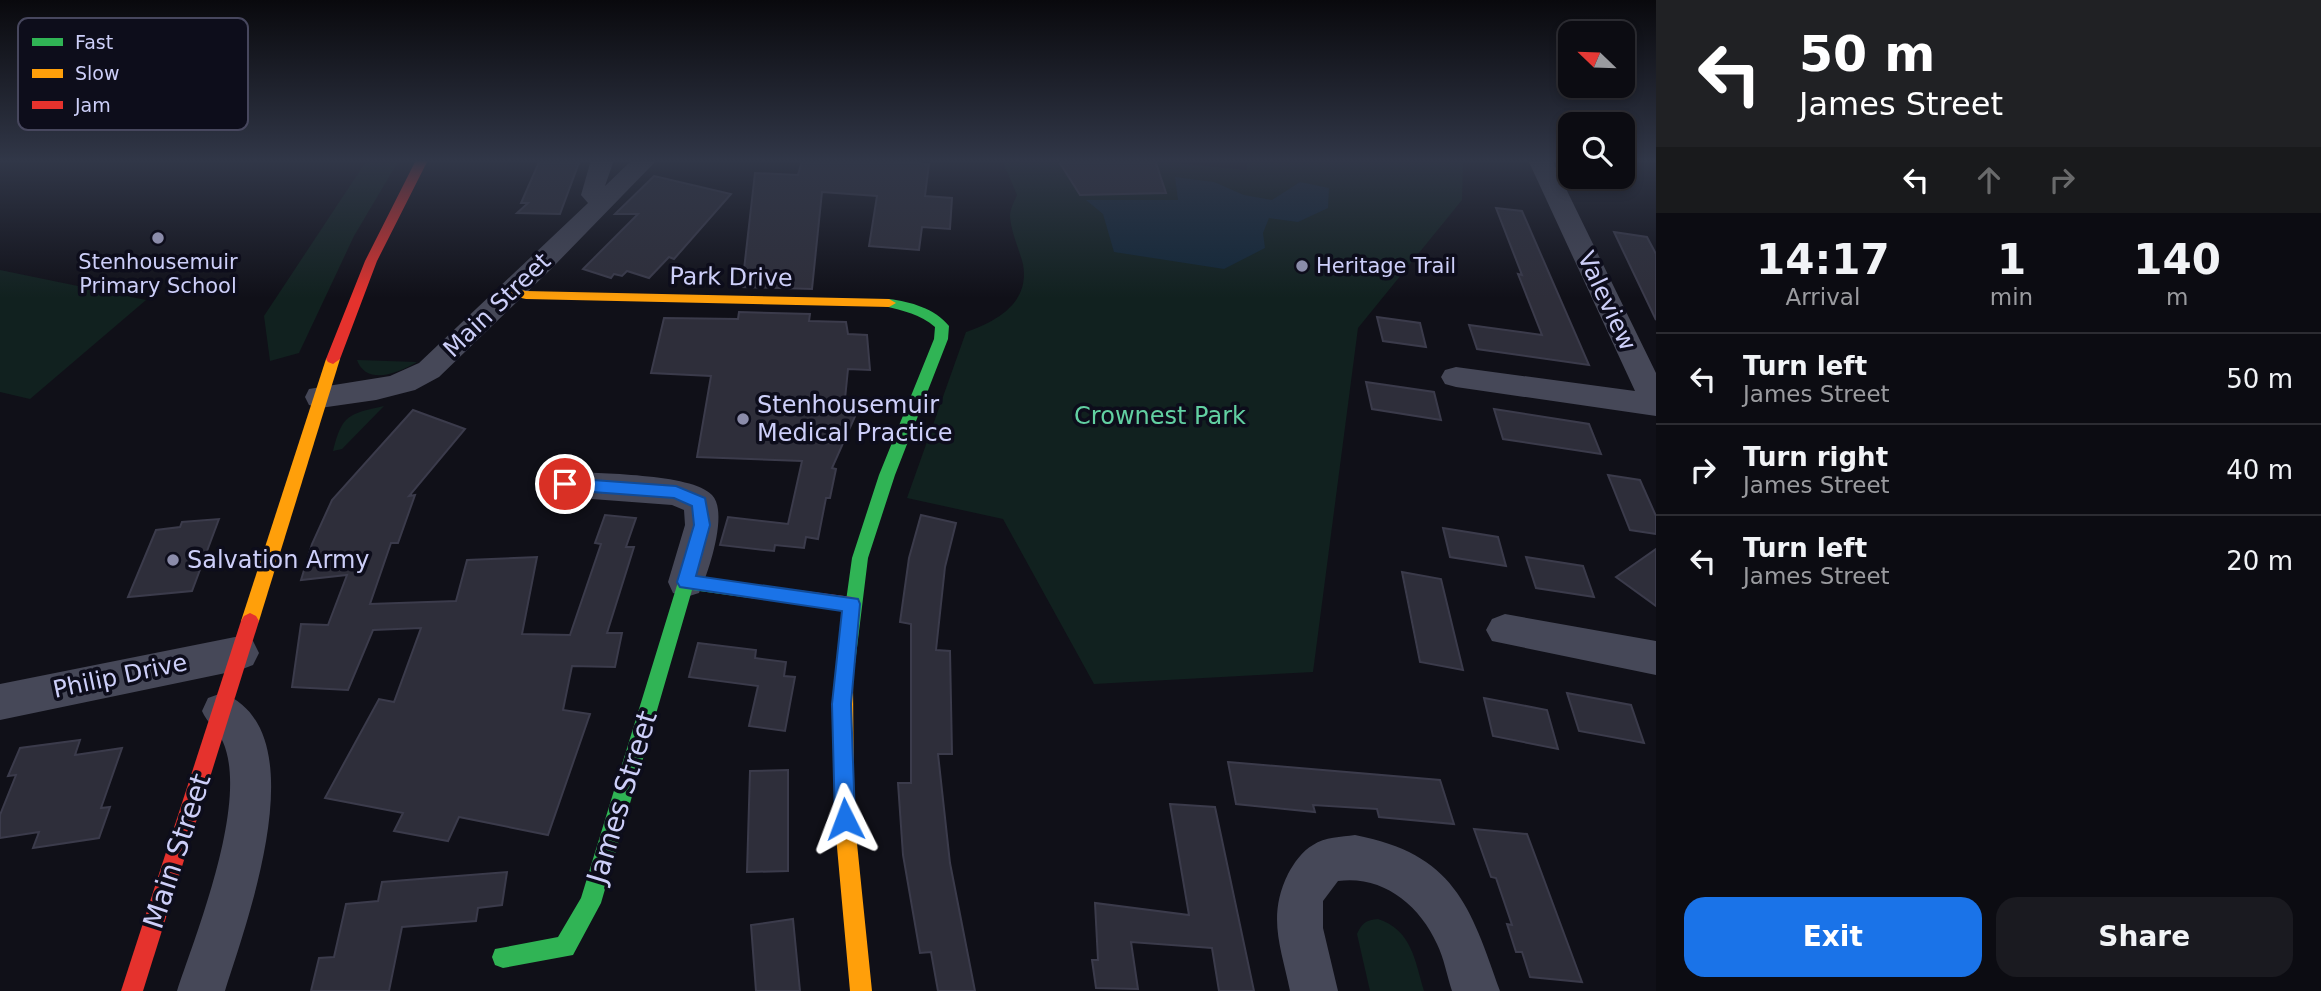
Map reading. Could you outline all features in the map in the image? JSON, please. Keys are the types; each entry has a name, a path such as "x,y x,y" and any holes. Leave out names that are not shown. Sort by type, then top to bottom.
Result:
{"street":[{"name":"Main Street","path":"132,991 332,356 395,206"},
{"name":"Main Street","path":"320,397 397,385 416,379 512,292 599,206"},
{"name":"Valeview","path":"1562,206 1656,405"},
{"name":"Park Drive","path":"512,292 526,295 886,303 931,314 942,326 941,339 875,511 860,559 852,604"},
{"path":"1456,377 1656,405"},
{"name":"James Street","path":"503,957 565,947 590,904 702,525 700,503 676,492 565,484"},
{"path":"686,582 852,604 842,704 842,759 848,865 861,991"},
{"path":"1505,630 1656,658"},
{"name":"Philip Drive","path":"0,702 240,653"},
{"name":"Main Street","path":"201,991 245,849 250,772 241,734 222,711"},
{"path":"1314,991 1300,928 1300,899 1310,878 1327,861 1355,857 1381,862 1405,874 1429,892 1456,931 1476,991"}],"green space":[{"path":"336,206 372,206 354,236 299,353 270,361 264,316"},
{"name":"Crownest Park","path":"1457,206 1358,328 1313,672 1094,684 1003,519 907,498 966,332 1000,316 1009,309 1021,290 1023,264 1013,234 1011,208"},
{"path":"0,270 146,300 30,399 0,392"},
{"path":"357,360 417,362 393,373 376,375 368,373"},
{"path":"384,406 342,449 333,451 340,430 348,418 362,411"},
{"path":"1378,919 1389,924 1405,939 1424,991 1370,991 1357,934 1365,923"}],"water":[{"path":"1094,206 1328,206 1298,222 1269,218 1263,233 1265,248 1224,269 1114,252 1103,214"}],"building":[{"path":"524,206 563,206 560,214 517,213"},
{"path":"623,206 720,206 674,259 669,257 649,278 627,271 622,276 614,274 611,278 583,269 638,214 615,214"},
{"path":"751,206 821,206 812,289 742,287"},
{"path":"875,206 951,206 950,229 922,227 919,250 869,246"},
{"path":"1496,208 1522,211 1589,365 1477,349 1469,325 1542,335"},
{"path":"1614,232 1647,237 1656,254 1656,320"},
{"name":"Stenhousemuir Medical Practice","path":"739,312 810,314 809,321 846,322 848,334 867,335 870,370 848,369 844,409 857,412 832,468 836,469 830,498 826,498 818,539 806,537 804,548 775,545 774,551 720,545 728,517 788,524 802,461 697,457 711,376 651,373 664,318 738,319"},
{"path":"1377,317 1420,323 1426,347 1383,341"},
{"path":"1366,382 1434,392 1441,420 1372,409"},
{"path":"1494,409 1589,424 1601,454 1503,439"},
{"path":"413,410 465,429 409,496 415,495 398,543 391,543 370,604 456,601 467,560 537,557 522,634 570,635 601,544 595,543 605,515 636,518 626,547 634,547 607,633 622,633 615,667 572,666 563,710 590,714 548,835 459,817 448,841 394,831 403,813 325,798 379,699 394,702 421,628 373,630 348,690 292,687 301,624 328,625 347,575 301,580 312,544 332,500"},
{"path":"1608,475 1640,480 1656,516 1656,534 1630,530"},
{"path":"921,515 956,523 945,567 936,650 950,651 952,754 938,754 950,863 975,991 938,991 931,952 920,953 903,855 898,783 911,783 911,624 900,622 909,558"},
{"name":"Salvation Army","path":"219,519 192,591 128,597 156,530 180,527 182,522"},
{"path":"1443,528 1498,537 1506,566 1450,557"},
{"path":"1656,549 1656,606 1616,577"},
{"path":"1526,557 1583,566 1594,597 1536,588"},
{"path":"1402,572 1441,579 1463,670 1420,662"},
{"path":"698,643 756,650 755,658 786,662 784,676 795,677 785,731 749,726 758,686 689,677"},
{"path":"1567,693 1631,705 1644,743 1579,731"},
{"path":"1484,698 1547,710 1558,749 1493,736"},
{"path":"80,740 75,755 122,748 101,808 110,807 99,838 33,848 39,832 0,838 0,815 16,775 8,776 20,748"},
{"path":"1228,762 1440,780 1454,824 1379,817 1377,809 1313,805 1315,812 1236,804"},
{"path":"788,770 788,871 747,872 750,771"},
{"path":"1170,804 1215,807 1254,991 1219,991 1212,948 1131,942 1138,989 1096,988 1092,960 1098,960 1095,903 1189,915"},
{"path":"1474,829 1527,834 1582,982 1530,977 1522,952 1516,952 1507,924 1512,925 1496,878 1491,877"},
{"path":"507,872 502,905 478,908 476,921 402,927 389,991 311,991 319,958 334,957 346,904 378,901 382,882"},
{"path":"793,919 800,991 756,991 751,925"}],"traffic: fast":[{"path":"844,680 860,558 887,475 941,339 942,326 930,316 889,303"},
{"path":"503,957 565,947 590,903 686,582 750,591"}],"traffic: slow":[{"path":"512,292 526,295 889,303"},
{"path":"250,621 333,359"},
{"path":"844,680 844,814 861,991"}],"traffic: jam":[{"path":"333,359 371,261 399,206"},
{"path":"750,591 852,604"},
{"path":"132,991 250,621"}],"place":[{"name":"Stenhousemuir Primary School","path":"158,238"},
{"name":"Heritage Trail","path":"1302,266"},
{"name":"Stenhousemuir Medical Practice","path":"743,419"},
{"name":"Salvation Army","path":"173,560"}],"route":[{"path":"565,484 676,492 700,503 702,525 686,582 852,604 842,704 845,819"}]}
